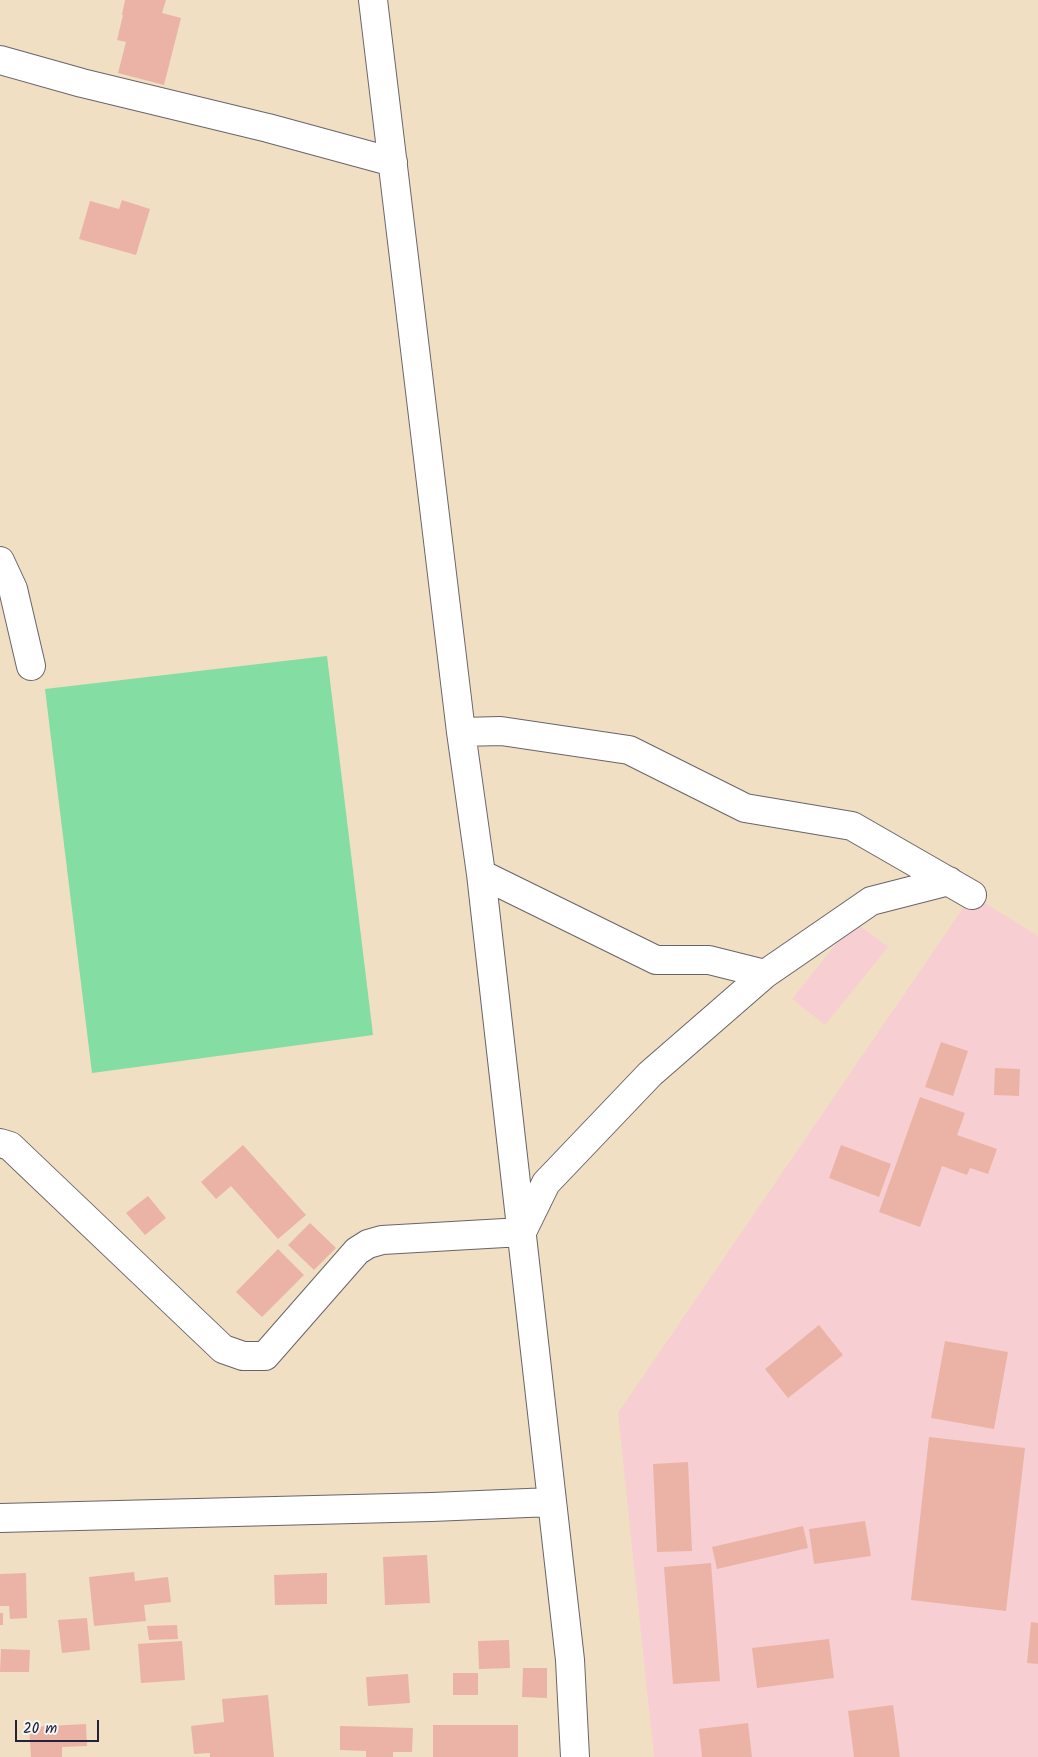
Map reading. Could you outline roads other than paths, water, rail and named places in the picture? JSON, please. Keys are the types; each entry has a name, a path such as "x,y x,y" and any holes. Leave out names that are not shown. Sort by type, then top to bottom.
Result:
{"street":[{"path":"373,0 461,732 481,874 570,1660 575,1757"},
{"path":"0,60 82,83 268,128 393,162"},
{"path":"0,561 13,588 30,666"},
{"path":"461,732 501,731 628,750 745,808 852,826 960,888 871,901 765,974 650,1074 546,1183 522,1232"},
{"path":"481,874 656,960 709,960 765,974"},
{"path":"0,1143 10,1146 223,1349 243,1356 265,1356 357,1251 368,1244 382,1240 522,1232"},
{"path":"0,1518 432,1507 551,1502"}]}
